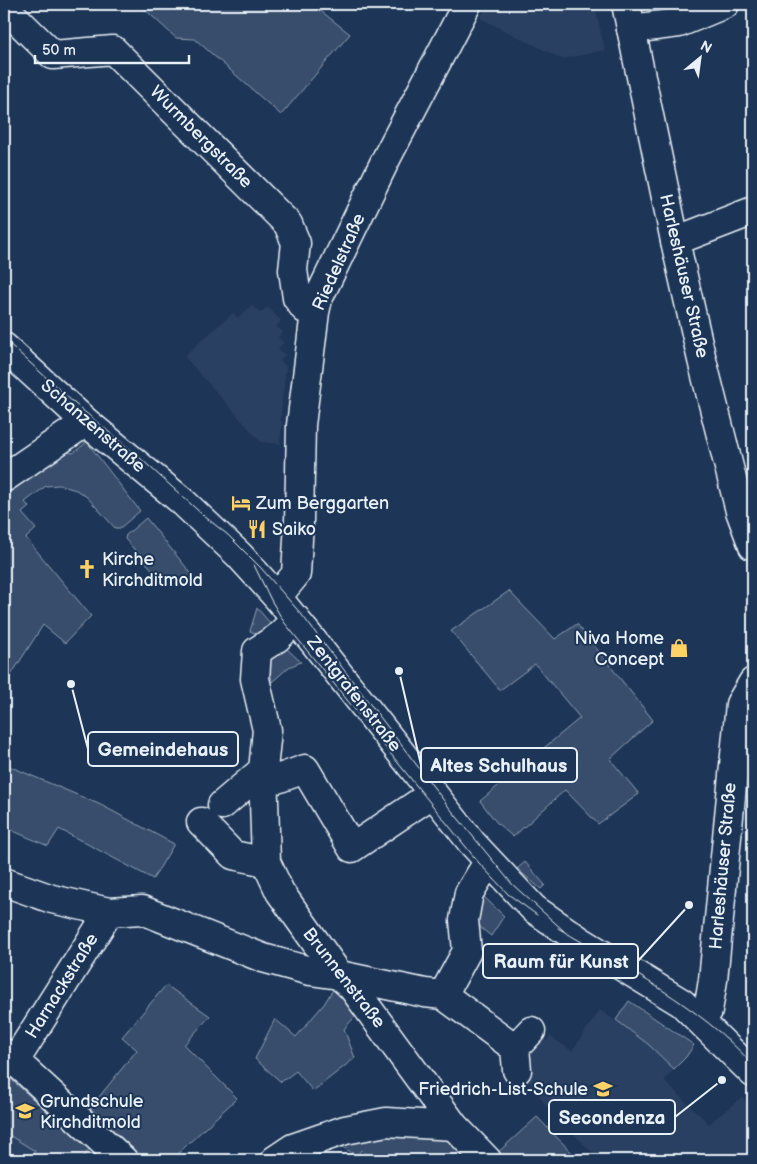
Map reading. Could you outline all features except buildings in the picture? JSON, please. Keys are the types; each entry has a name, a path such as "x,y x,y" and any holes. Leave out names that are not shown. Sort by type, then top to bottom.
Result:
{"street":[{"path":"628,16 679,23 724,4"},
{"name":"Riedelstraße","path":"277,597 296,574 299,522 300,425 318,299 462,6"},
{"name":"Wurmbergstraße","path":"4,7 53,55 113,50 288,224 296,243 293,270 297,298 305,309 315,312"},
{"name":"Harleshäuser Straße","path":"628,16 674,241 746,510 753,546"},
{"path":"674,241 753,211"},
{"name":"Schanzenstraße","path":"4,347 86,422 184,502"},
{"path":"4,478 86,422"},
{"name":"Zentgrafenstraße","path":"184,502 239,554 296,619 432,794 488,862 534,909 582,942 682,1003 753,1074"},
{"name":"Brunnenstraße","path":"296,619 277,638 257,650 255,679 266,730 263,776 266,862 280,892 339,975 353,988 454,1126 487,1160"},
{"name":"Harleshäuser Straße","path":"701,1021 708,1011 713,980 740,704 753,682"},
{"path":"222,805 263,776 277,779 305,769 352,848 432,794"},
{"path":"201,822 233,855 266,862"},
{"path":"443,995 467,951 464,920 469,893 488,862"},
{"path":"4,882 52,899 109,912 142,910 263,958 310,971 443,995 521,1050"},
{"name":"Harnackstraße","path":"9,1057 109,912"},
{"path":"9,1057 123,1160"},
{"path":"275,1160 293,1148 345,1130 386,1122 454,1126"}],"shaded area":[{"path":"139,4 312,4 350,34 281,115 195,39 176,38"},
{"path":"488,4 594,4 605,50 562,59 480,18"},
{"path":"252,305 260,313 268,307 281,321 276,326 283,332 278,337 284,343 278,348 285,355 280,360 286,366 280,421 282,421 280,444 261,442 184,356 233,313 238,318"},
{"path":"87,442 140,511 120,528 115,528 87,497 76,490 59,485 46,486 25,502 29,507 22,513 36,529 26,538 91,616 65,643 43,625 4,686 4,493 67,452 73,453"},
{"path":"146,518 194,577 172,586 165,584 125,539 126,535"},
{"path":"509,591 555,639 577,624 653,720 610,759 639,794 598,824 565,790 513,837 497,823 480,801 580,718 535,664 500,690 451,631"},
{"path":"257,608 271,624 269,629 258,635 250,631"},
{"path":"286,648 301,662 289,667 272,682 271,659 276,651"},
{"path":"4,764 101,805 174,844 153,879 59,829 48,846 4,827"},
{"path":"525,862 545,885 541,889 517,869"},
{"path":"482,895 504,916 491,936 481,928 473,914"},
{"path":"166,985 210,1016 184,1045 237,1098 171,1160 145,1160 90,1108 137,1050 122,1037"},
{"path":"334,988 360,1011 344,1029 355,1058 313,1091 296,1071 281,1082 255,1059 275,1019 296,1037 324,1004"},
{"path":"629,1001 694,1045 686,1057 674,1069 649,1045 616,1020"},
{"name":"Friedrich-List-Schule","path":"600,1010 649,1045 674,1069 664,1081 709,1124 742,1097 753,1109 753,1160 599,1160 546,1105 523,1073 523,1065 539,1040 547,1040 550,1036 572,1051"},
{"name":"Grundschule Kirchditmold","path":"4,1073 89,1149 101,1160 4,1160"},
{"name":"Grundschule Kirchditmold","path":"4,1073 89,1149 82,1160 30,1160 35,1151 4,1132"},
{"path":"537,1117 579,1160 501,1160 495,1155"},
{"path":"438,1134 472,1160 364,1160 367,1154 361,1150 357,1156 341,1146 379,1135"}],"tram line":[{"path":"4,339 74,403 228,535 261,568 302,615 448,806 512,884 564,931"},
{"path":"254,565 284,622 479,863 508,894 537,915"},
{"path":"558,928 661,989 686,1006 710,1024 753,1065"}],"place":[{"name":"Zum Berggarten","path":"241,503"},
{"name":"Saiko","path":"257,529"},
{"name":"Kirche Kirchditmold","path":"87,569"},
{"name":"Niva Home Concept","path":"679,648"},
{"name":"Altes Schulhaus","path":"399,671"},
{"name":"Gemeindehaus","path":"71,684"},
{"name":"Raum für Kunst","path":"689,905"},
{"name":"Secondenza","path":"722,1080"},
{"name":"Friedrich-List-Schule","path":"603,1089"},
{"name":"Grundschule Kirchditmold","path":"25,1111"}]}
